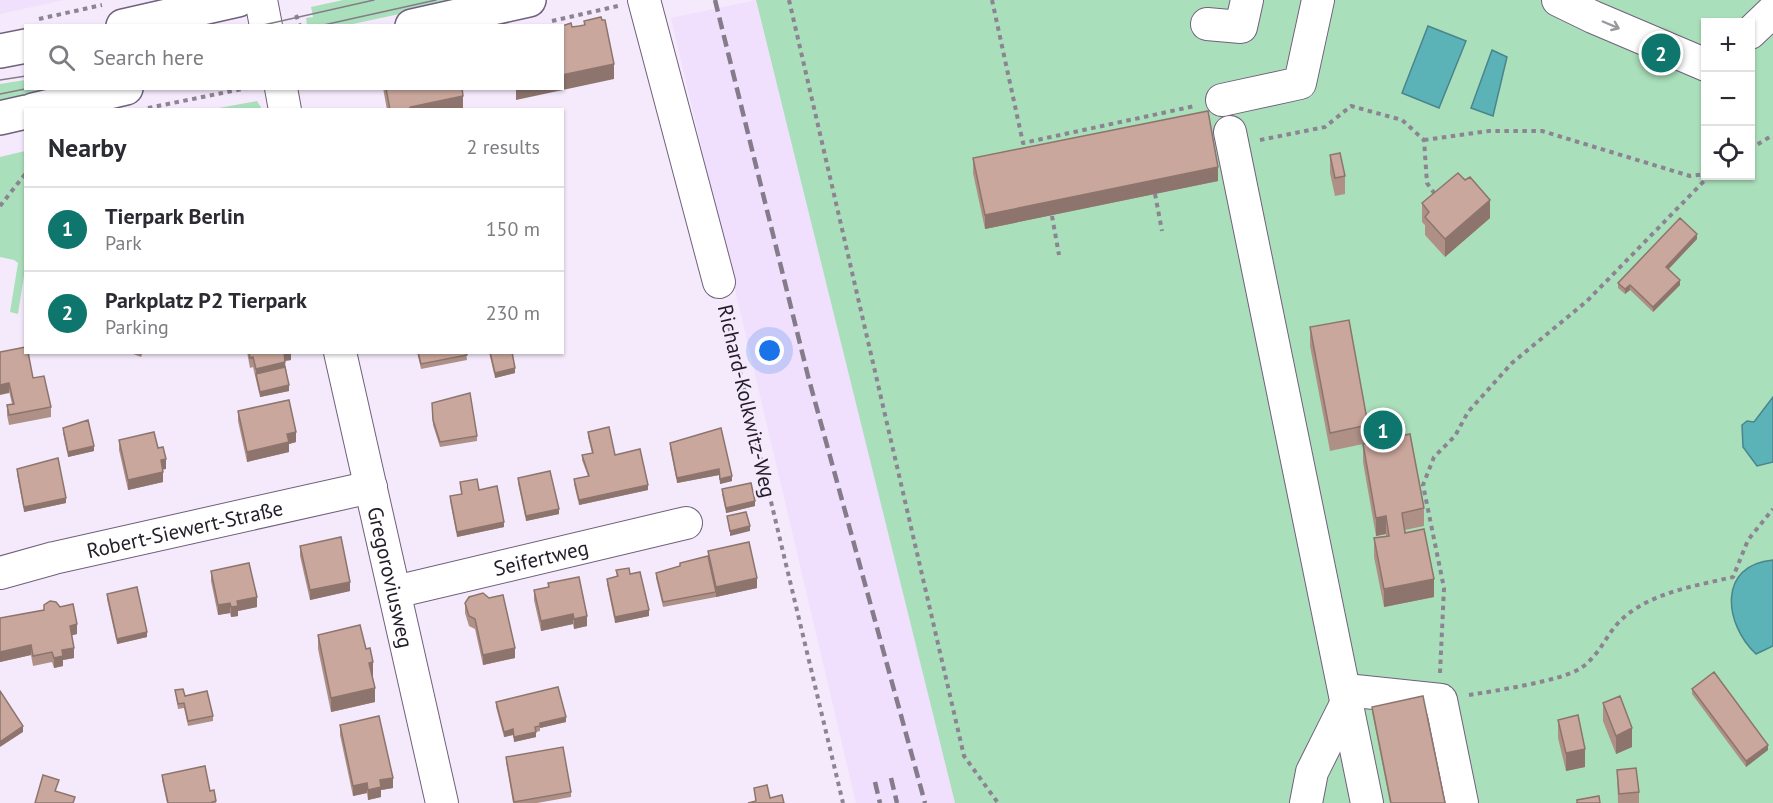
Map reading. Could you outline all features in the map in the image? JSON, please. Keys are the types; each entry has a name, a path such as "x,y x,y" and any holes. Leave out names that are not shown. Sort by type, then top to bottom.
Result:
{"main road":[{"path":"113,15 238,0"},
{"path":"428,24 535,11"},
{"path":"0,51 24,37"},
{"path":"41,108 118,90"},
{"path":"0,118 24,112"}],"street":[{"path":"261,0 266,24"},
{"name":"Richard-Kolkwitz-Weg","path":"644,0 719,282"},
{"path":"1207,24 1241,27 1247,0"},
{"path":"1222,100 1300,83 1318,0"},
{"path":"1558,0 1701,63"},
{"path":"1755,28 1773,11"},
{"path":"280,90 285,108"},
{"path":"1231,139 1347,695 1367,803"},
{"name":"Gregoroviusweg","path":"340,354 442,803"},
{"name":"Robert-Siewert-Straße","path":"0,573 54,558 371,487"},
{"name":"Seifertweg","path":"395,592 686,523"},
{"path":"1347,695 1440,700 1462,803"},
{"path":"1306,803 1312,772 1347,695"}],"path":[{"path":"535,11 644,0"},
{"path":"789,0 964,756 998,803"},
{"path":"992,0 1023,143 1222,100"},
{"path":"72,24 113,15"},
{"path":"152,108 237,90"},
{"path":"1231,139 1325,127 1351,106 1402,120 1424,140 1427,183 1442,205"},
{"path":"1424,140 1489,131 1542,131 1690,177 1701,176"},
{"path":"1755,146 1773,135"},
{"path":"0,206 24,176"},
{"path":"1702,180 1587,301 1512,363 1468,412 1455,436 1434,457 1423,485 1444,588 1440,642 1440,700 1518,687 1579,669 1602,648 1621,620 1652,598 1733,577 1748,540 1773,509"},
{"path":"1155,194 1162,231"},
{"path":"1052,216 1059,255"},
{"name":"Richard-Kolkwitz-Weg","path":"719,282 843,803"}],"shaded area":[{"path":"0,0 63,0 0,14"},
{"path":"756,0 955,803 856,803 671,18"}],"green space":[{"path":"343,0 465,0 353,24 307,24 306,18 313,17 311,7"},
{"path":"756,0 1773,0 1773,803 955,803"},
{"path":"24,80 24,90 63,90 0,105 0,84"},
{"path":"257,101 261,108 218,108"},
{"path":"24,151 24,275 18,314 10,312 18,263 0,257 0,157"}],"water":[{"path":"1428,26 1466,41 1439,108 1402,93"},
{"path":"1492,50 1507,57 1493,116 1471,108"},
{"path":"1773,397 1773,462 1757,466 1743,447 1742,425 1747,421 1754,422"},
{"path":"1773,560 1773,646 1756,654 1745,642 1737,627 1732,598 1735,584 1742,573 1755,564"}],"building":[{"path":"601,17 605,20 614,64 564,75 564,25 571,23 572,27 585,25 584,21"},
{"path":"386,90 462,90 463,96 410,108 390,108"},
{"path":"1208,111 1218,167 985,215 973,158"},
{"path":"1340,153 1345,176 1335,178 1330,155"},
{"path":"1458,173 1465,180 1470,177 1490,200 1445,239 1425,217 1429,212 1422,203"},
{"path":"1680,218 1697,234 1666,267 1680,280 1653,307 1630,285 1625,289 1618,283"},
{"path":"1349,320 1368,425 1330,433 1310,327"},
{"path":"24,347 24,354 28,354 33,378 44,376 51,407 9,415 7,405 14,404 9,383 0,385 0,352"},
{"path":"249,354 284,354 285,362 256,369 253,357 250,358"},
{"path":"418,354 467,355 421,364"},
{"path":"490,354 512,354 515,368 495,373"},
{"path":"285,367 289,385 260,392 256,374"},
{"path":"470,393 477,436 440,442 433,420 432,403"},
{"path":"289,400 296,432 287,434 289,442 247,452 238,411"},
{"path":"88,420 94,446 68,452 63,428"},
{"path":"609,427 615,455 640,449 648,485 579,500 574,479 589,476 582,455 593,453 588,432"},
{"path":"721,428 732,476 720,479 719,469 677,478 670,443"},
{"path":"154,432 158,448 163,447 166,459 161,460 163,472 128,480 119,440"},
{"path":"1410,434 1424,508 1402,513 1405,533 1424,529 1434,579 1384,589 1374,538 1389,536 1386,516 1376,518 1363,444"},
{"path":"58,458 66,498 24,507 17,469"},
{"path":"550,471 559,509 526,516 518,478"},
{"path":"477,479 479,490 497,486 504,522 457,532 450,496 462,494 460,482"},
{"path":"751,483 755,501 726,508 722,489"},
{"path":"746,512 750,526 730,531 727,516"},
{"path":"341,537 350,582 310,590 300,546"},
{"path":"749,542 757,578 716,587 708,551"},
{"path":"708,556 716,592 663,602 656,573 680,566 680,563"},
{"path":"249,563 257,597 237,601 238,606 231,607 230,603 218,605 211,571"},
{"path":"629,568 630,574 640,572 649,610 615,617 607,579 618,576 616,570"},
{"path":"579,577 587,616 574,619 573,614 541,621 534,590 549,587 548,583"},
{"path":"137,587 147,632 117,639 107,594"},
{"path":"483,593 489,598 503,595 515,648 483,655 475,619 469,616 465,603 469,597"},
{"path":"50,601 56,602 60,607 73,604 77,624 70,626 74,648 62,650 63,656 54,658 52,652 33,656 31,645 0,652 0,618 44,610 44,605"},
{"path":"360,625 366,649 370,648 373,662 369,663 375,688 331,698 318,635"},
{"path":"1714,672 1768,745 1746,761 1692,689"},
{"path":"558,687 566,717 540,723 540,726 535,727 536,732 514,737 513,729 504,732 496,702"},
{"path":"183,689 185,696 207,691 213,716 188,721 184,703 178,704 175,690"},
{"path":"0,691 23,726 0,742"},
{"path":"1423,696 1445,803 1391,803 1372,707"},
{"path":"1620,696 1632,728 1616,736 1603,703"},
{"path":"1578,715 1585,749 1566,753 1558,720"},
{"path":"379,716 393,778 380,780 381,787 368,790 367,783 353,786 340,725"},
{"path":"563,747 571,792 514,802 506,757"},
{"path":"205,766 210,791 214,790 216,801 212,803 168,803 162,775"},
{"path":"1636,768 1639,792 1619,794 1617,770"},
{"path":"43,775 59,780 55,791 75,797 73,803 35,803"},
{"path":"767,785 770,798 782,795 784,803 748,803 756,801 754,788"},
{"path":"1599,796 1600,803 1577,803 1577,800"}],"tram line":[{"path":"268,24 374,0"},
{"path":"328,24 436,0"},
{"path":"0,80 24,76"},
{"path":"0,94 24,89"}],"railway":[{"path":"715,0 808,376 925,803"},
{"path":"891,778 897,803"},
{"path":"875,782 880,803"}],"place":[{"name":"Parkplatz P2 Tierpark","path":"1661,53"},
{"name":"Tierpark Berlin","path":"1383,430"}]}
